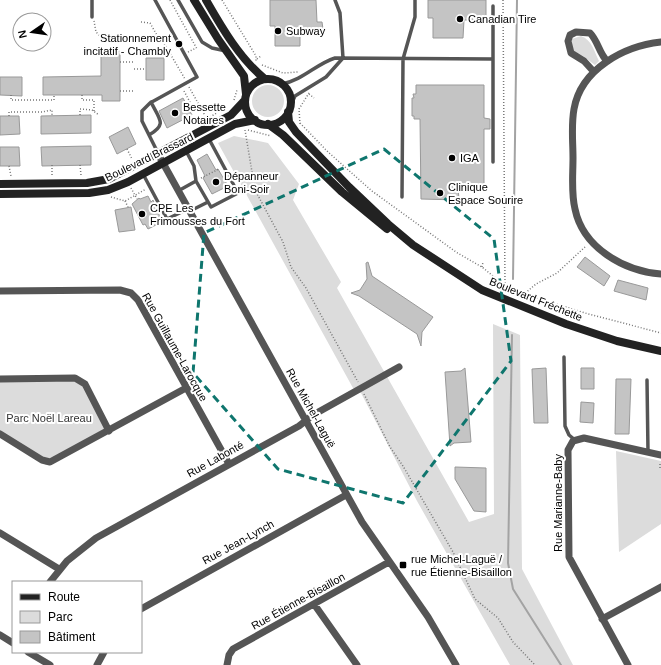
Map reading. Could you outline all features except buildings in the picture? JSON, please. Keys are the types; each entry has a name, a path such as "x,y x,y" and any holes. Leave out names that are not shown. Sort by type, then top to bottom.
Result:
{"main road":[{"path":"194,0 244,76 247,110 255,120 268,124 281,120 289,109 290,96 282,84 273,80 265,79 253,84 246,97"},
{"path":"206,0 232,41 251,67 265,79"},
{"name":"Boulevard Brassard","path":"0,184 81,183 102,181 114,177 231,115 246,97"},
{"name":"Boulevard Fréchette","path":"289,109 288,119 294,129 362,201 413,245"},
{"name":"Boulevard Brassard","path":"0,194 95,193 120,185 235,124 255,120"},
{"name":"Boulevard Fréchette","path":"268,124 283,135 361,209 394,235 413,245 482,290 512,303 617,341 661,351"}],"street":[{"path":"594,72 584,61 571,54 568,41 570,36 576,32 590,33 594,38 601,55 607,61"},
{"path":"661,42 632,48 607,61 594,72 579,93 573,114 573,196 576,215 582,229 591,241 608,256 629,267 661,274"},
{"name":"Rue Michel-Laguë","path":"158,154 346,495 389,562 428,616 456,665"},
{"name":"Rue Guillaume-Larocque","path":"0,291 128,291 138,300 228,464"},
{"name":"Rue Labonté","path":"51,581 59,568 96,538 299,426 306,420 399,367"},
{"path":"0,379 68,378 80,380 85,384 110,431"},
{"path":"0,434 42,460 48,462 59,458 110,431 186,388"},
{"path":"575,440 587,438 661,455"},
{"name":"Rue Marianne-Baby","path":"575,440 571,443 568,450 569,557 628,665"},
{"name":"Rue Jean-Lynch","path":"142,608 346,495"},
{"path":"0,533 59,568"},
{"name":"Rue Étienne-Bisaillon","path":"227,665 228,655 233,649 389,562"},
{"path":"602,619 661,587"},
{"path":"314,604 357,665"},
{"path":"0,635 12,641"},
{"path":"30,653 50,665"},
{"path":"97,665 103,653"}],"lane":[{"path":"92,0 92,17"},
{"path":"155,0 197,77 151,102 144,108 141,116 158,154"},
{"path":"178,0 202,42 212,48 227,52"},
{"path":"289,109 295,96 326,77 343,58 340,13 335,0"},
{"path":"402,198 403,59 415,17 415,0"},
{"path":"493,6 493,162"},
{"path":"282,84 302,78 328,60 343,58 493,59"},
{"path":"149,135 158,130 160,126 159,118 151,102"},
{"path":"186,151 194,166 196,181 211,207 238,192 209,139"},
{"path":"142,174 167,219 208,202"},
{"path":"178,191 196,181"},
{"path":"564,357 565,426 569,435 575,440"},
{"path":"647,380 648,453"}],"path":[{"path":"170,0 196,49 184,54"},
{"path":"222,0 257,60 275,71 289,73 298,72 300,75"},
{"path":"503,0 505,286"},
{"path":"92,17 96,32 99,35 158,36"},
{"path":"141,22 150,23 158,36 162,38 184,78"},
{"path":"253,60 257,60 261,56"},
{"path":"120,62 134,62"},
{"path":"134,69 146,69"},
{"path":"189,86 207,119 227,107 235,98 238,85"},
{"path":"183,89 192,106 188,108"},
{"path":"308,90 309,94 314,98"},
{"path":"120,91 134,91"},
{"path":"299,129 299,109 309,94"},
{"path":"11,95 11,100 54,100 54,95"},
{"path":"82,95 82,100 94,100 94,111"},
{"path":"9,116 9,112 42,112 52,110 52,116"},
{"path":"80,115 80,110 94,111 99,114"},
{"path":"300,123 328,152 372,191 456,252 482,267 505,286 523,294 534,296 585,313 661,333"},
{"path":"273,137 258,132 245,130 255,190 283,242 291,267 309,294 359,384"},
{"path":"127,149 132,159"},
{"path":"52,165 52,176"},
{"path":"80,165 81,176"},
{"path":"9,166 10,176"},
{"path":"203,178 218,169"},
{"path":"131,188 137,199"},
{"path":"126,201 146,189"},
{"path":"111,196 126,201"},
{"path":"126,201 128,207"},
{"path":"523,294 536,284 557,273 588,244"},
{"path":"482,267 483,262"},
{"path":"363,392 390,447 403,466 453,552 476,599 498,618 513,642 535,665"}],"highlighted area":[{"path":"384,149 494,239 511,361 403,503 278,469 193,373 204,233"}],"green space":[{"path":"581,36 588,40 594,50 599,61 595,65 573,51 571,44 572,39"},
{"path":"268,85 279,90 284,101 279,112 268,117 257,112 252,101 257,90"},
{"path":"234,136 268,143 299,184 293,200 341,282 337,288 469,522 494,514 493,324 520,335 522,569 573,665 510,665 417,501 361,393 353,388 218,143"},
{"name":"Parc Noël Lareau","path":"65,377 84,383 108,432 46,465 0,434 0,379"},
{"path":"616,451 661,461 661,524 619,552"}],"waterway":[{"path":"513,279 517,0"},
{"path":"512,335 508,563 513,589 561,665"}],"place":[{"name":"Canadian Tire","path":"460,19"},
{"name":"Subway","path":"278,31"},
{"name":"Stationnement incitatif - Chambly","path":"179,44"},
{"name":"Bessette Notaires","path":"175,113"},
{"name":"IGA","path":"452,158"},
{"name":"Dépanneur Boni-Soir","path":"216,182"},
{"name":"Clinique Espace Sourire","path":"440,193"},
{"name":"CPE Les Frimousses du Fort","path":"142,214"},
{"name":"rue Michel-Laguë / rue Étienne-Bisaillon","path":"403,565"}]}
